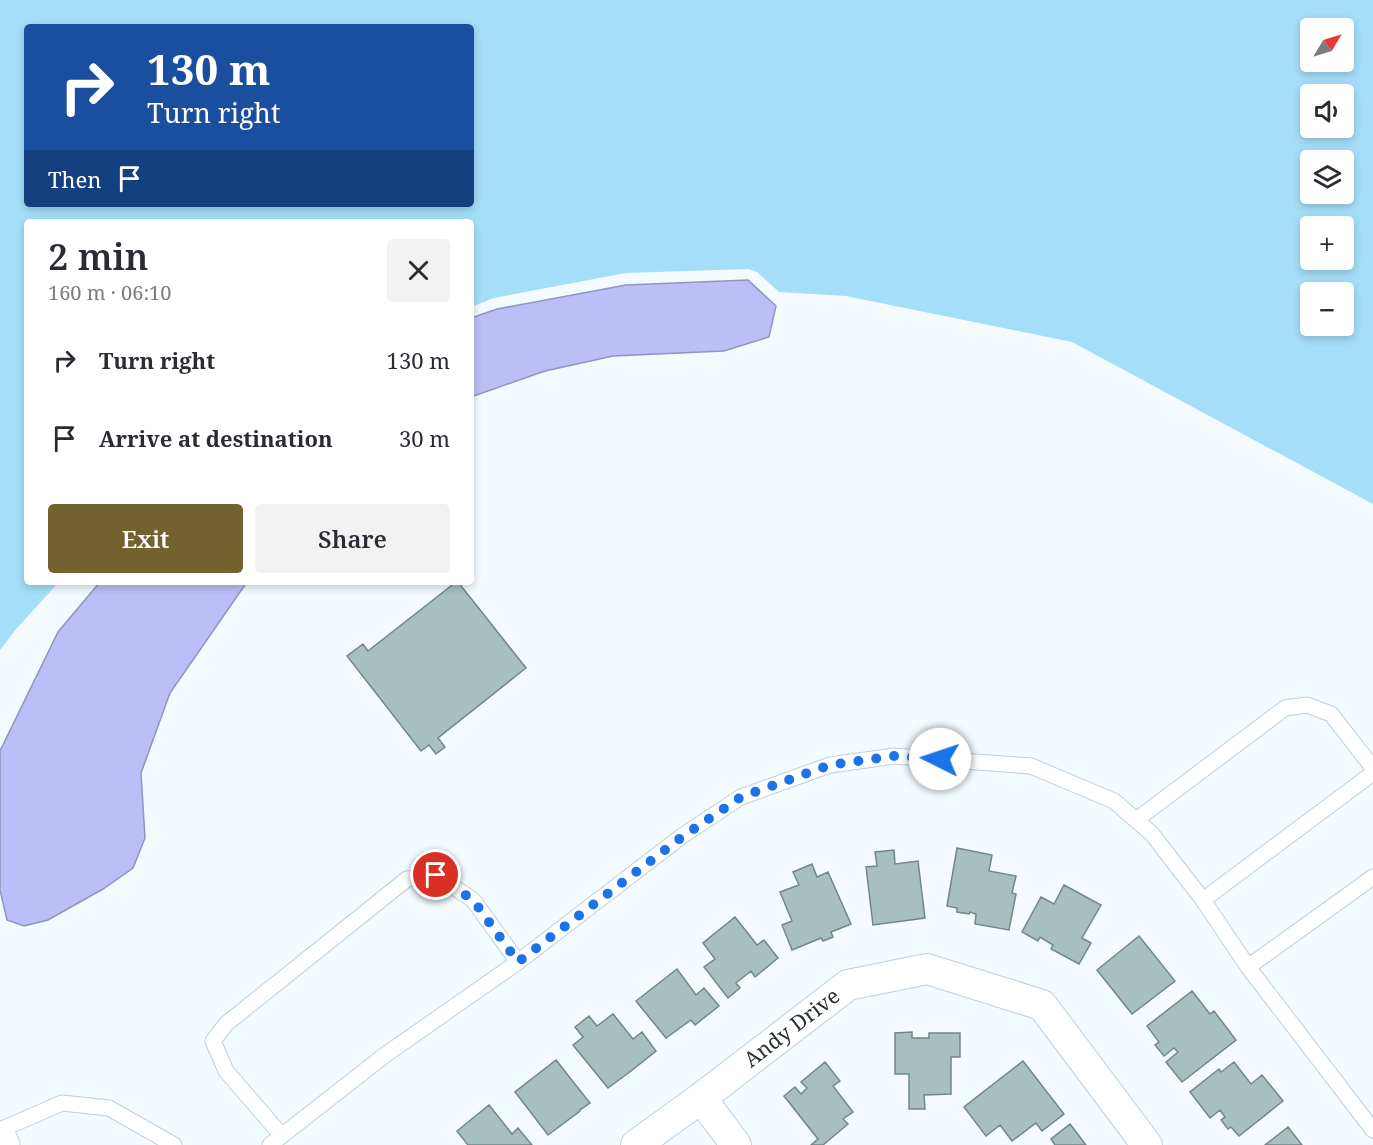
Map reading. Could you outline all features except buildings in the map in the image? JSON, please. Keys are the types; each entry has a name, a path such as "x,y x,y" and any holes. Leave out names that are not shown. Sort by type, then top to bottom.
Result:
{"main road":[{"path":"0,1139 3,1145"}],"street":[{"name":"Andy Drive","path":"636,1145 848,985 927,969 1042,1005 1147,1145"},
{"path":"701,1098 736,1145"}],"lane":[{"path":"1136,820 1285,708 1307,705 1331,714 1373,768"},
{"path":"518,962 473,900 436,875 407,879 226,1024 213,1041 226,1071 276,1140 385,1055 518,962 682,837 741,797 830,765 894,756 1031,766 1114,801 1152,834 1203,900 1248,967 1373,1130"},
{"path":"1203,900 1373,773"},
{"path":"1248,967 1373,877"},
{"path":"0,1130 62,1103 109,1108 174,1145"}],"shaded area":[{"path":"0,0 1373,0 1373,504 1072,342 846,296 779,292 757,272 749,269 626,273 494,298 474,306 474,219 24,219 24,585 56,585 0,650"},
{"path":"748,280 776,306 769,337 724,351 613,356 545,371 474,396 474,317 497,309 626,285"},
{"path":"97,585 245,585 170,693 141,773 145,838 133,868 103,889 48,920 24,926 7,920 0,890 0,751 58,632"}],"route":[{"path":"436,875 473,900 518,962 682,837 741,797 830,765 894,756 940,759"}]}
